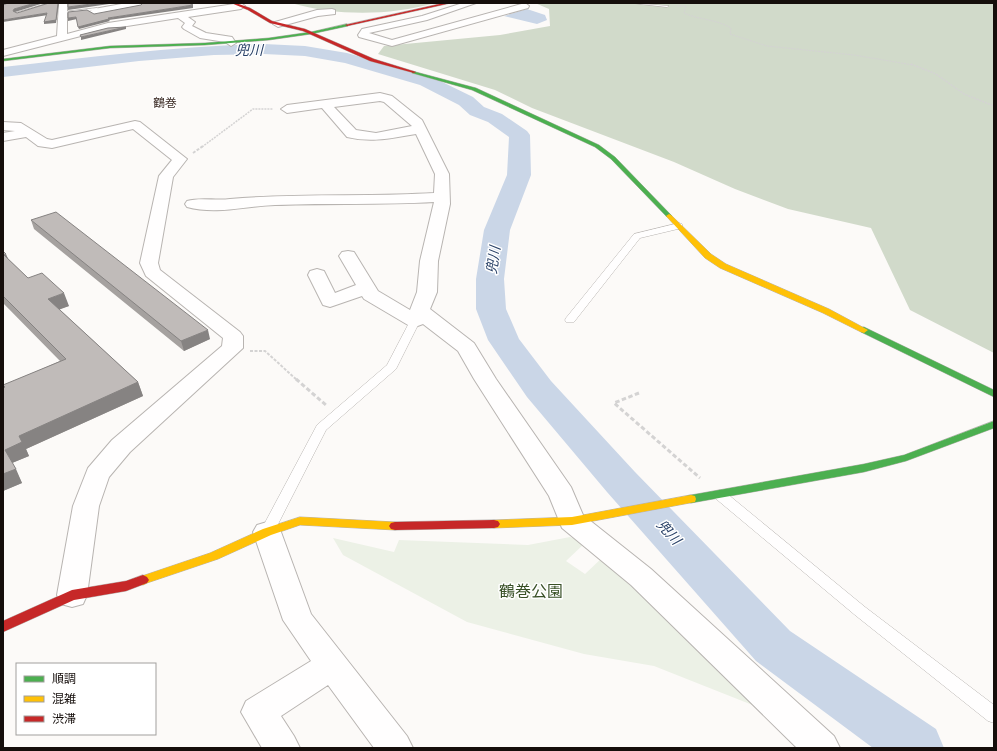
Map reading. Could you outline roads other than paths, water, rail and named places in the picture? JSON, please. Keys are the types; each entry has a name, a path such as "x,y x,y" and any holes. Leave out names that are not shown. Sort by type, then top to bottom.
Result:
{"street":[{"path":"3,60 89,49 231,43 311,33 449,3"},
{"path":"472,3 424,18 365,32 363,35 392,42 525,6 512,3"},
{"path":"3,53 64,36 108,26 181,16 237,4 267,20 278,24 299,28 372,60 474,89 597,146 613,158 708,256 723,266 826,311 994,394"},
{"path":"96,11 141,7"},
{"path":"62,23 141,7"},
{"path":"64,8 61,35 85,42 89,49"},
{"path":"278,24 317,13 332,12"},
{"path":"181,16 190,22 187,24 187,27 198,34 204,36 224,37 231,43"},
{"path":"288,108 326,105 380,97 388,99 417,123 442,174 442,204 429,261 427,292 417,316"},
{"path":"326,105 352,134 376,137 420,129"},
{"path":"3,126 16,126 43,143 52,144 135,125 180,160 166,176 149,263 152,272 233,336 232,348 121,446 96,474 86,506 72,595"},
{"path":"3,137 28,133"},
{"path":"193,204 215,206 273,200 398,200 442,197"},
{"path":"348,256 371,295 417,316 467,347 485,378 579,520 641,577 812,745"},
{"path":"317,276 330,301 366,288"},
{"path":"3,627 72,595 126,586 214,556 267,532 300,522 406,527 579,520 864,468 906,458 994,425"},
{"path":"267,532 298,620 395,748"},
{"path":"282,748 258,712 332,665"}],"lane":[{"path":"17,13 54,3"},
{"path":"634,3 667,6"},
{"path":"64,8 96,11"},
{"path":"570,320 637,236 679,226"},
{"path":"267,532 321,428 392,366 417,316"},
{"path":"717,495 860,611 994,716"}],"water":[{"path":"527,9 545,15 547,20 537,24 504,16"}],"waterway":[{"name":"兜川","path":"3,72 139,56 214,50 264,49 305,51 347,58 426,81 466,101 477,111 495,118 520,135 519,175 497,230 490,279 491,309 504,340 539,389 621,482 773,646 917,748"}],"district":[{"name":"鶴巻","path":"165,103"}],"park label":[{"name":"鶴巻公園","path":"531,591"}]}
